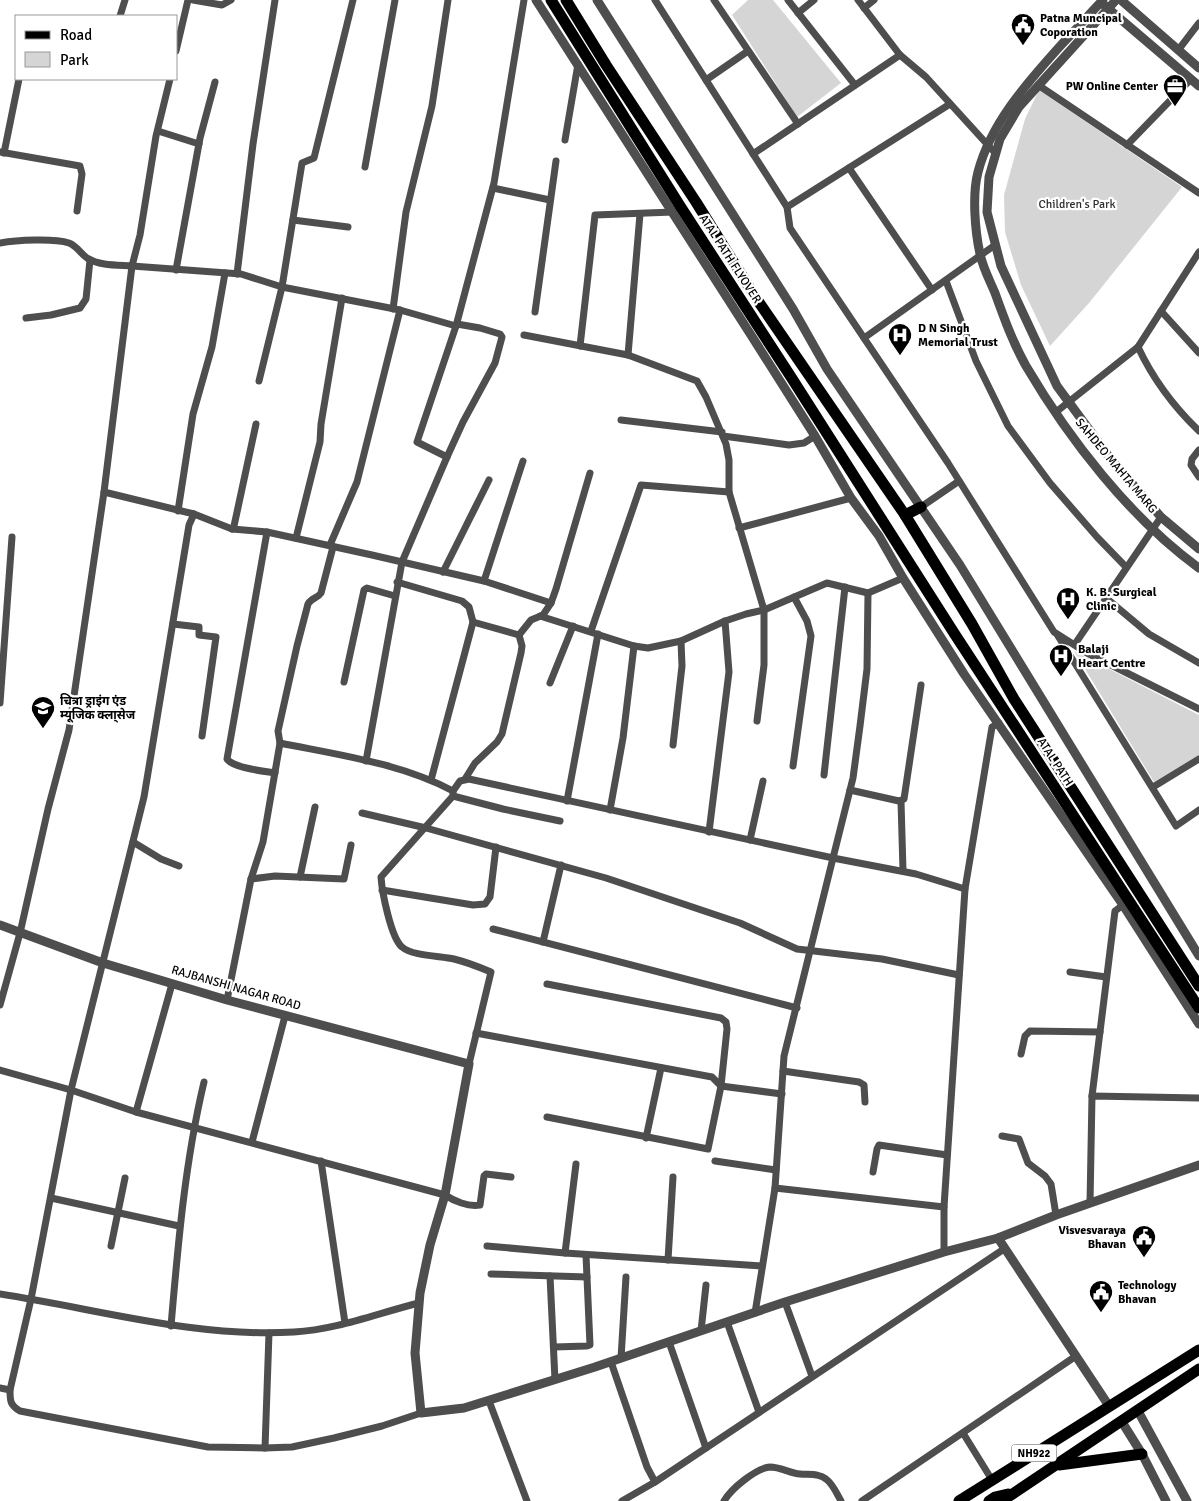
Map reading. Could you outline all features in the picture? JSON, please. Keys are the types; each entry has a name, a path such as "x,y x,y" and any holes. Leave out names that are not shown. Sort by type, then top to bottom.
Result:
{"main road":[{"name":"ATAL PATH FLYOVER","path":"551,0 680,206 791,377 884,533"},
{"name":"ATAL PATH FLYOVER","path":"566,0 756,298 905,515"},
{"path":"905,515 921,507"},
{"name":"ATAL PATH","path":"905,515 972,624 1014,699 1199,986"},
{"name":"ATAL PATH","path":"884,533 1199,1008"},
{"name":"NH922","path":"959,1501 1199,1350"},
{"name":"NH922","path":"1002,1501 1199,1370"},
{"path":"1057,1465 1142,1454"},
{"path":"969,1501 970,1498 978,1493 980,1487"},
{"path":"989,1501 995,1497 1014,1493"}],"street":[{"path":"120,15 125,0"},
{"path":"178,42 188,0"},
{"path":"193,0 222,5 231,0"},
{"path":"236,274 275,0"},
{"path":"259,380 282,287 302,163 314,158 352,0"},
{"path":"365,167 395,0"},
{"path":"227,1000 251,879 263,842 280,743 278,731 297,646 308,604 310,600 322,593 331,550 357,482 396,309 406,212 432,106 448,0"},
{"path":"447,457 417,442 457,322 493,188 524,0"},
{"path":"536,0 815,436 851,498 884,533 903,578 964,674 1123,905 1199,1024"},
{"path":"597,0 793,309 827,369 965,574 1199,956"},
{"path":"714,0 798,124"},
{"path":"788,0 855,85"},
{"path":"798,13 814,0"},
{"path":"858,0 900,55 926,77 996,154"},
{"path":"864,8 874,0"},
{"name":"SAHDEO MAHTA MARG","path":"1116,0 1019,107 1000,139 989,177 987,212 1000,266 1057,386 1110,458 1161,517 1199,549"},
{"path":"1121,0 1199,68"},
{"path":"659,1 706,80 787,208 790,228 959,481 1057,633 1176,826 1199,810"},
{"path":"1101,1 1199,86"},
{"name":"SAHDEO MAHTA MARG","path":"1101,1 1026,84 1002,118 988,145 977,173 975,200 980,256 1025,365 1084,452 1130,506 1153,529 1199,568"},
{"path":"1178,49 1199,22"},
{"path":"706,80 748,51"},
{"path":"753,154 900,55"},
{"path":"565,140 578,64"},
{"path":"1127,145 1191,79"},
{"path":"19,80 2,153 80,166 82,174 77,211"},
{"path":"0,1005 20,933 48,809 69,730 104,492 132,266 140,235 158,132 170,80"},
{"path":"176,270 199,144 215,82"},
{"path":"1038,85 1199,194"},
{"path":"787,208 950,104"},
{"path":"158,132 199,144"},
{"path":"534,312 556,161"},
{"path":"849,168 932,290"},
{"path":"493,188 550,200"},
{"path":"580,346 594,217 600,214 673,212"},
{"path":"628,355 640,214"},
{"path":"293,220 348,227"},
{"path":"0,243 22,241 68,243 77,247 90,260 104,264 236,274 282,287 457,322 500,334 502,338 495,363 463,422 401,565 366,761"},
{"path":"864,338 995,245"},
{"path":"1056,412 1138,347 1199,252"},
{"path":"26,318 51,315 80,308 86,299 90,260"},
{"path":"178,510 193,414 212,347 225,273"},
{"path":"946,281 976,361 1008,426 1050,483 1097,538 1126,567"},
{"path":"296,538 320,442 321,424 342,298"},
{"path":"1161,312 1199,353"},
{"path":"524,335 628,355 697,381 722,434 729,460 730,492 764,610 764,665 758,721"},
{"path":"1138,347 1158,384 1179,411 1199,431"},
{"path":"621,420 789,445 804,444 815,436"},
{"path":"232,529 256,424"},
{"path":"1199,450 1192,459 1191,465 1199,477"},
{"path":"484,581 523,461"},
{"path":"519,635 531,620 545,611 590,473"},
{"path":"443,572 489,480"},
{"path":"921,507 959,481"},
{"path":"567,801 594,628 641,485 730,492"},
{"path":"104,492 178,510 192,519 232,529 267,536 296,538 331,550 484,581 573,626 594,628 634,646 648,648 681,641 725,621 764,610 827,583 868,593 903,578"},
{"path":"740,528 851,498"},
{"path":"1075,644 1161,517"},
{"path":"192,519 144,797 71,1090 31,1299 10,1390 10,1401 13,1407 20,1411 208,1447 292,1447 382,1426 421,1414 464,1408 489,1401 611,1362 785,1302 944,1252 998,1238 1056,1215 1199,1165"},
{"path":"267,536 227,759 228,762 236,765 275,773"},
{"path":"0,703 12,537"},
{"path":"398,580 462,601 469,607 473,622 431,780"},
{"path":"824,774 844,587"},
{"path":"344,682 364,590 367,588 395,596"},
{"path":"755,1312 775,1188 784,1056 850,790 867,669 868,593"},
{"path":"793,766 811,636 807,621 794,597"},
{"path":"1106,598 1149,634 1199,662"},
{"path":"709,832 729,672 725,621"},
{"path":"473,622 519,635"},
{"path":"173,624 199,627 199,635 216,637 202,736"},
{"path":"550,683 573,626"},
{"path":"1057,633 1088,652 1199,709"},
{"path":"421,1414 415,1353 420,1303 430,1244 445,1195 468,1064 491,972 453,959 411,952 403,948 397,942 394,933 382,890 382,877 426,828 453,794 460,782 465,779 475,763 497,742 504,729 521,653 519,635"},
{"path":"672,745 682,666 681,641"},
{"path":"610,810 623,738 634,646"},
{"path":"903,871 901,801 905,796 921,685"},
{"path":"944,1252 947,1155 965,889 992,727 999,723"},
{"path":"280,743 382,764 431,780 453,794 503,809 560,821"},
{"path":"1153,787 1199,759"},
{"path":"465,779 709,832 903,871 965,889"},
{"path":"750,840 763,781"},
{"path":"850,790 901,801"},
{"path":"300,877 315,807"},
{"path":"362,813 426,828 606,878 740,923 797,949 882,959 959,975"},
{"path":"133,842 161,859 179,866"},
{"path":"251,879 274,876 344,879 351,845"},
{"path":"382,890 473,905 485,904 490,897 496,847"},
{"path":"543,942 561,866"},
{"path":"1090,1203 1092,1096 1115,911 1123,905"},
{"name":"RAJBANSHI NAGAR ROAD","path":"0,925 103,963 172,984 468,1064"},
{"path":"493,929 797,1008"},
{"path":"1070,972 1106,977"},
{"path":"136,1112 172,984"},
{"path":"546,1117 708,1150 721,1086 727,1028 726,1022 721,1018 547,984"},
{"path":"252,1142 285,1016"},
{"path":"1021,1054 1025,1036 1030,1030 1100,1032"},
{"path":"476,1033 712,1077 721,1086 782,1094"},
{"path":"646,1138 662,1068"},
{"path":"0,1070 71,1090 136,1112 445,1195 453,1200 476,1206 480,1205 484,1176 486,1174 511,1177"},
{"path":"783,1071 859,1082 864,1085 866,1102"},
{"path":"171,1326 179,1226 193,1127 204,1082"},
{"path":"1092,1096 1199,1098"},
{"path":"1002,1136 1019,1139 1028,1163 1048,1180 1052,1190 1056,1215"},
{"path":"873,1172 879,1145 947,1155"},
{"path":"322,1161 345,1323"},
{"path":"715,1161 776,1170"},
{"path":"565,1253 576,1164"},
{"path":"668,1260 673,1177"},
{"path":"111,1246 125,1178"},
{"path":"775,1188 944,1207"},
{"path":"50,1198 179,1226"},
{"path":"998,1238 1109,1406"},
{"path":"487,1246 762,1266"},
{"path":"622,1501 655,1482 1004,1249"},
{"path":"554,1347 590,1345 586,1254"},
{"path":"491,1274 587,1277"},
{"path":"550,1276 555,1380"},
{"path":"621,1358 626,1277"},
{"path":"701,1331 706,1285"},
{"path":"0,1294 213,1332 269,1333 318,1329 420,1303"},
{"path":"785,1302 812,1376"},
{"path":"727,1322 758,1412"},
{"path":"265,1448 269,1333"},
{"path":"669,1342 706,1448"},
{"path":"862,1501 1076,1356"},
{"path":"611,1362 647,1467 655,1482"},
{"path":"0,1388 10,1390"},
{"path":"489,1401 527,1501"},
{"path":"1138,1411 1187,1501"},
{"path":"1122,1422 1142,1454 1166,1501"},
{"path":"963,1433 992,1480"},
{"path":"724,1501 738,1484 765,1468 771,1467 824,1477 842,1501"}],"green space":[{"path":"748,0 773,0 841,83 797,117 732,15"},
{"name":"Children's Park","path":"1039,90 1182,187 1089,303 1050,346 1021,285 1005,232 1004,195 1025,119"},
{"path":"1074,651 1199,715 1199,755 1154,782"}],"place":[{"name":"Patna Muncipal Coporation","path":"1023,46"},
{"name":"PW Online Center","path":"1175,107"},
{"name":"D N Singh Memorial Trust","path":"900,356"},
{"name":"K. B. Surgical Clinic","path":"1068,620"},
{"name":"Balaji Heart Centre","path":"1061,677"},
{"name":"चित्रा ड्राइंग एंड म्यूजिक क्ला्सेज","path":"43,729"},
{"name":"Visvesvaraya Bhavan","path":"1144,1258"},
{"name":"Technology Bhavan","path":"1101,1313"}]}
